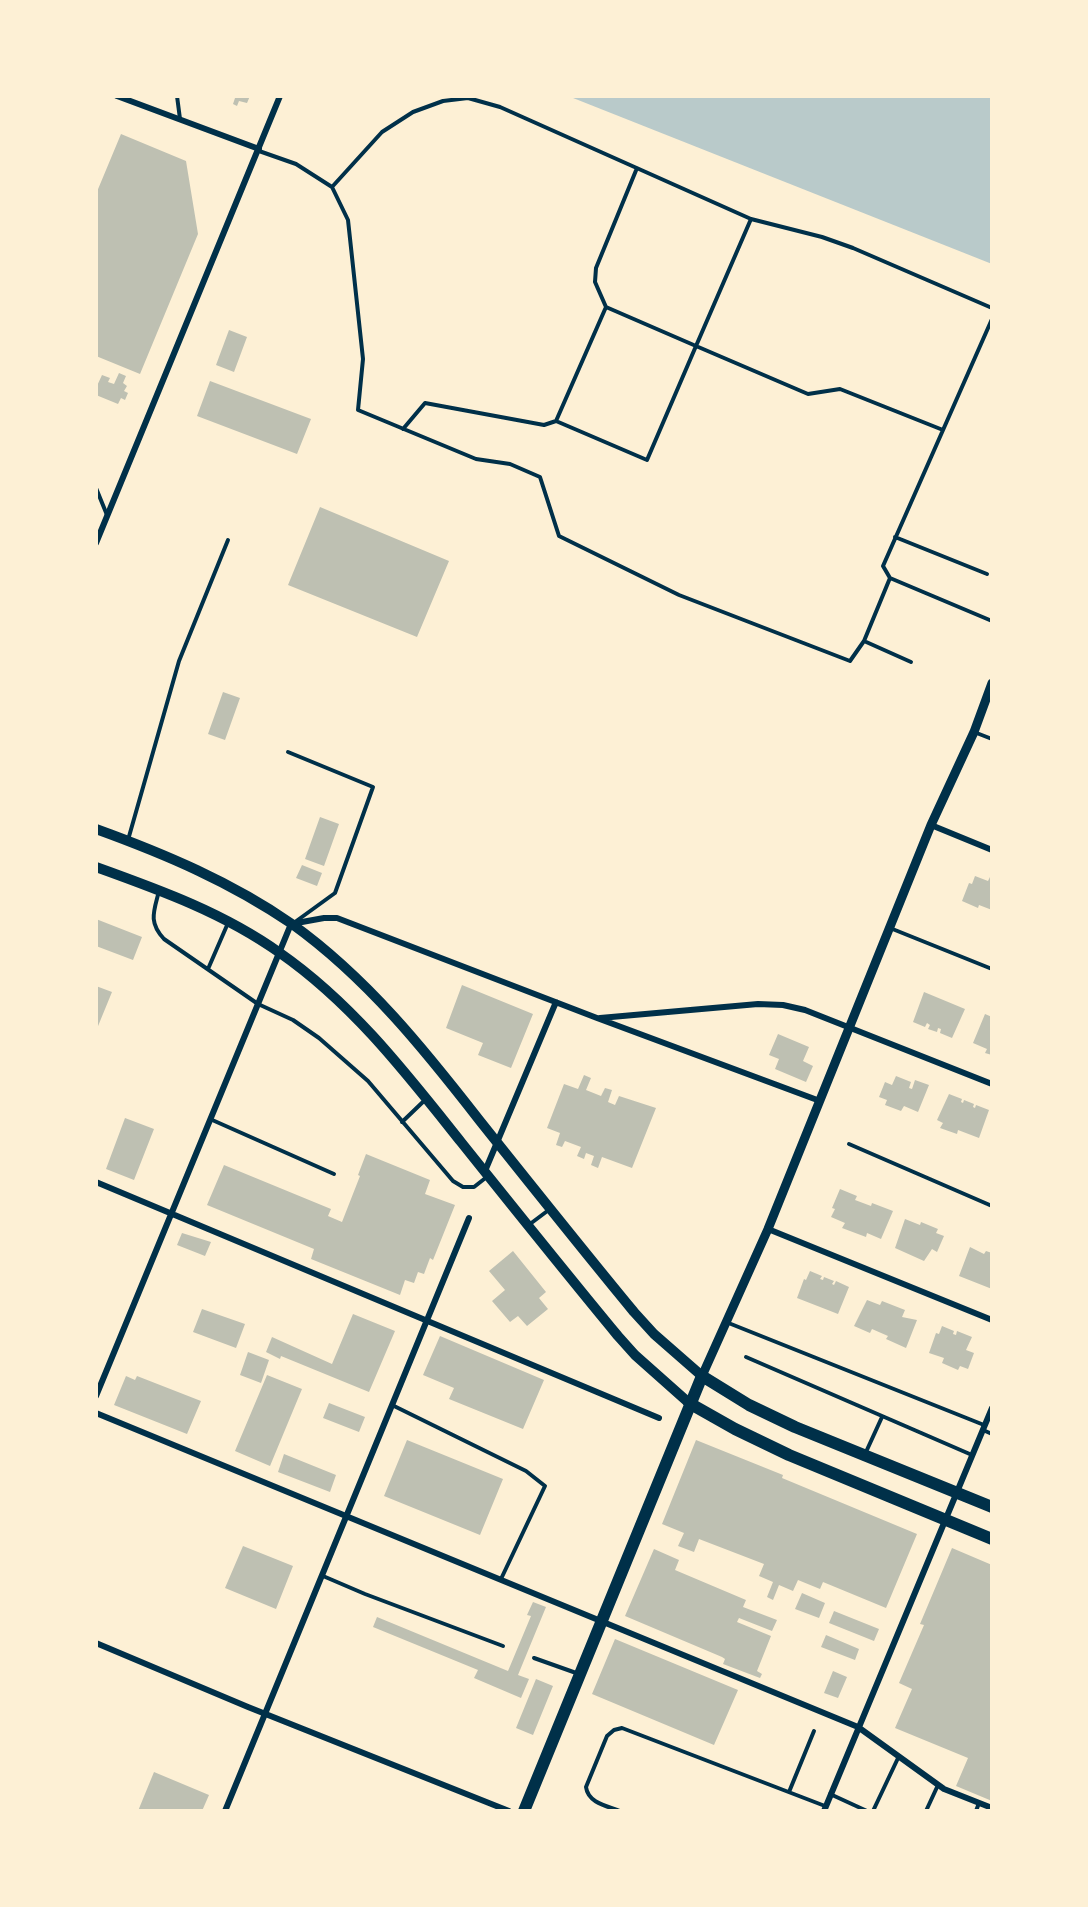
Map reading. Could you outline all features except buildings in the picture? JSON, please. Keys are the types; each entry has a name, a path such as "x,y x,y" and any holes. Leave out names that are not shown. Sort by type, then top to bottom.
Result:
{"main road":[{"path":"96,829 172,858 242,892 291,924 335,958 380,1001 434,1063 634,1312 654,1334 702,1376 767,1414 992,1507"},
{"path":"96,867 159,890 228,921 279,952 312,977 358,1019 427,1099 618,1336 635,1355 689,1403 765,1445 992,1539"},
{"path":"524,1811 689,1403 702,1376"}],"street":[{"path":"117,96 258,149"},
{"path":"96,543 280,96"},
{"path":"702,1376 768,1229 931,825 974,732 992,683"},
{"path":"931,825 992,850"},
{"path":"96,1396 291,924 337,918 820,1101"},
{"path":"487,1174 556,1002"},
{"path":"597,1018 758,1004 783,1005 805,1010 992,1084"},
{"path":"96,1182 659,1418"},
{"path":"225,1811 469,1218"},
{"path":"768,1229 992,1320"},
{"path":"824,1809 992,1408"},
{"path":"96,1413 858,1726 944,1790 992,1808"},
{"path":"96,1643 265,1714 509,1811"}],"lane":[{"path":"177,96 180,119"},
{"path":"332,187 382,132 413,112 443,101 468,98 500,107 751,219 822,237 853,248 992,308"},
{"path":"258,149 296,164 332,187 348,219 363,359 358,410 476,459 510,464 540,477 559,536 679,595 850,661 864,642 890,578"},
{"path":"637,168 596,268 595,282 606,307 808,394 840,389 943,430"},
{"path":"404,429 425,403 544,425 556,421 647,460 751,219"},
{"path":"556,421 606,307"},
{"path":"992,319 883,566 890,578 992,621"},
{"path":"96,488 108,515"},
{"path":"895,537 987,574"},
{"path":"128,841 180,661 228,540"},
{"path":"864,642 911,662"},
{"path":"974,732 992,740"},
{"path":"288,752 373,788 335,893 291,924"},
{"path":"159,890 154,923 164,939 258,1004 293,1020 319,1038 368,1082 453,1181 463,1187 474,1187 487,1174"},
{"path":"208,969 228,921"},
{"path":"890,927 992,969"},
{"path":"402,1122 427,1099"},
{"path":"210,1119 334,1174"},
{"path":"849,1144 992,1206"},
{"path":"528,1225 550,1208"},
{"path":"726,1322 983,1427 992,1434"},
{"path":"746,1357 972,1455"},
{"path":"392,1405 526,1471 545,1486 501,1579"},
{"path":"864,1455 882,1417"},
{"path":"322,1575 365,1594 503,1646"},
{"path":"534,1658 580,1675"},
{"path":"620,1811 592,1799 587,1795 586,1787 607,1737 614,1730 622,1728 789,1792 824,1809"},
{"path":"789,1792 813,1731"},
{"path":"873,1811 899,1756"},
{"path":"926,1811 938,1785"},
{"path":"830,1794 867,1811"},
{"path":"976,1811 979,1803"}],"shaded area":[{"path":"568,96 992,96 992,264"}]}
